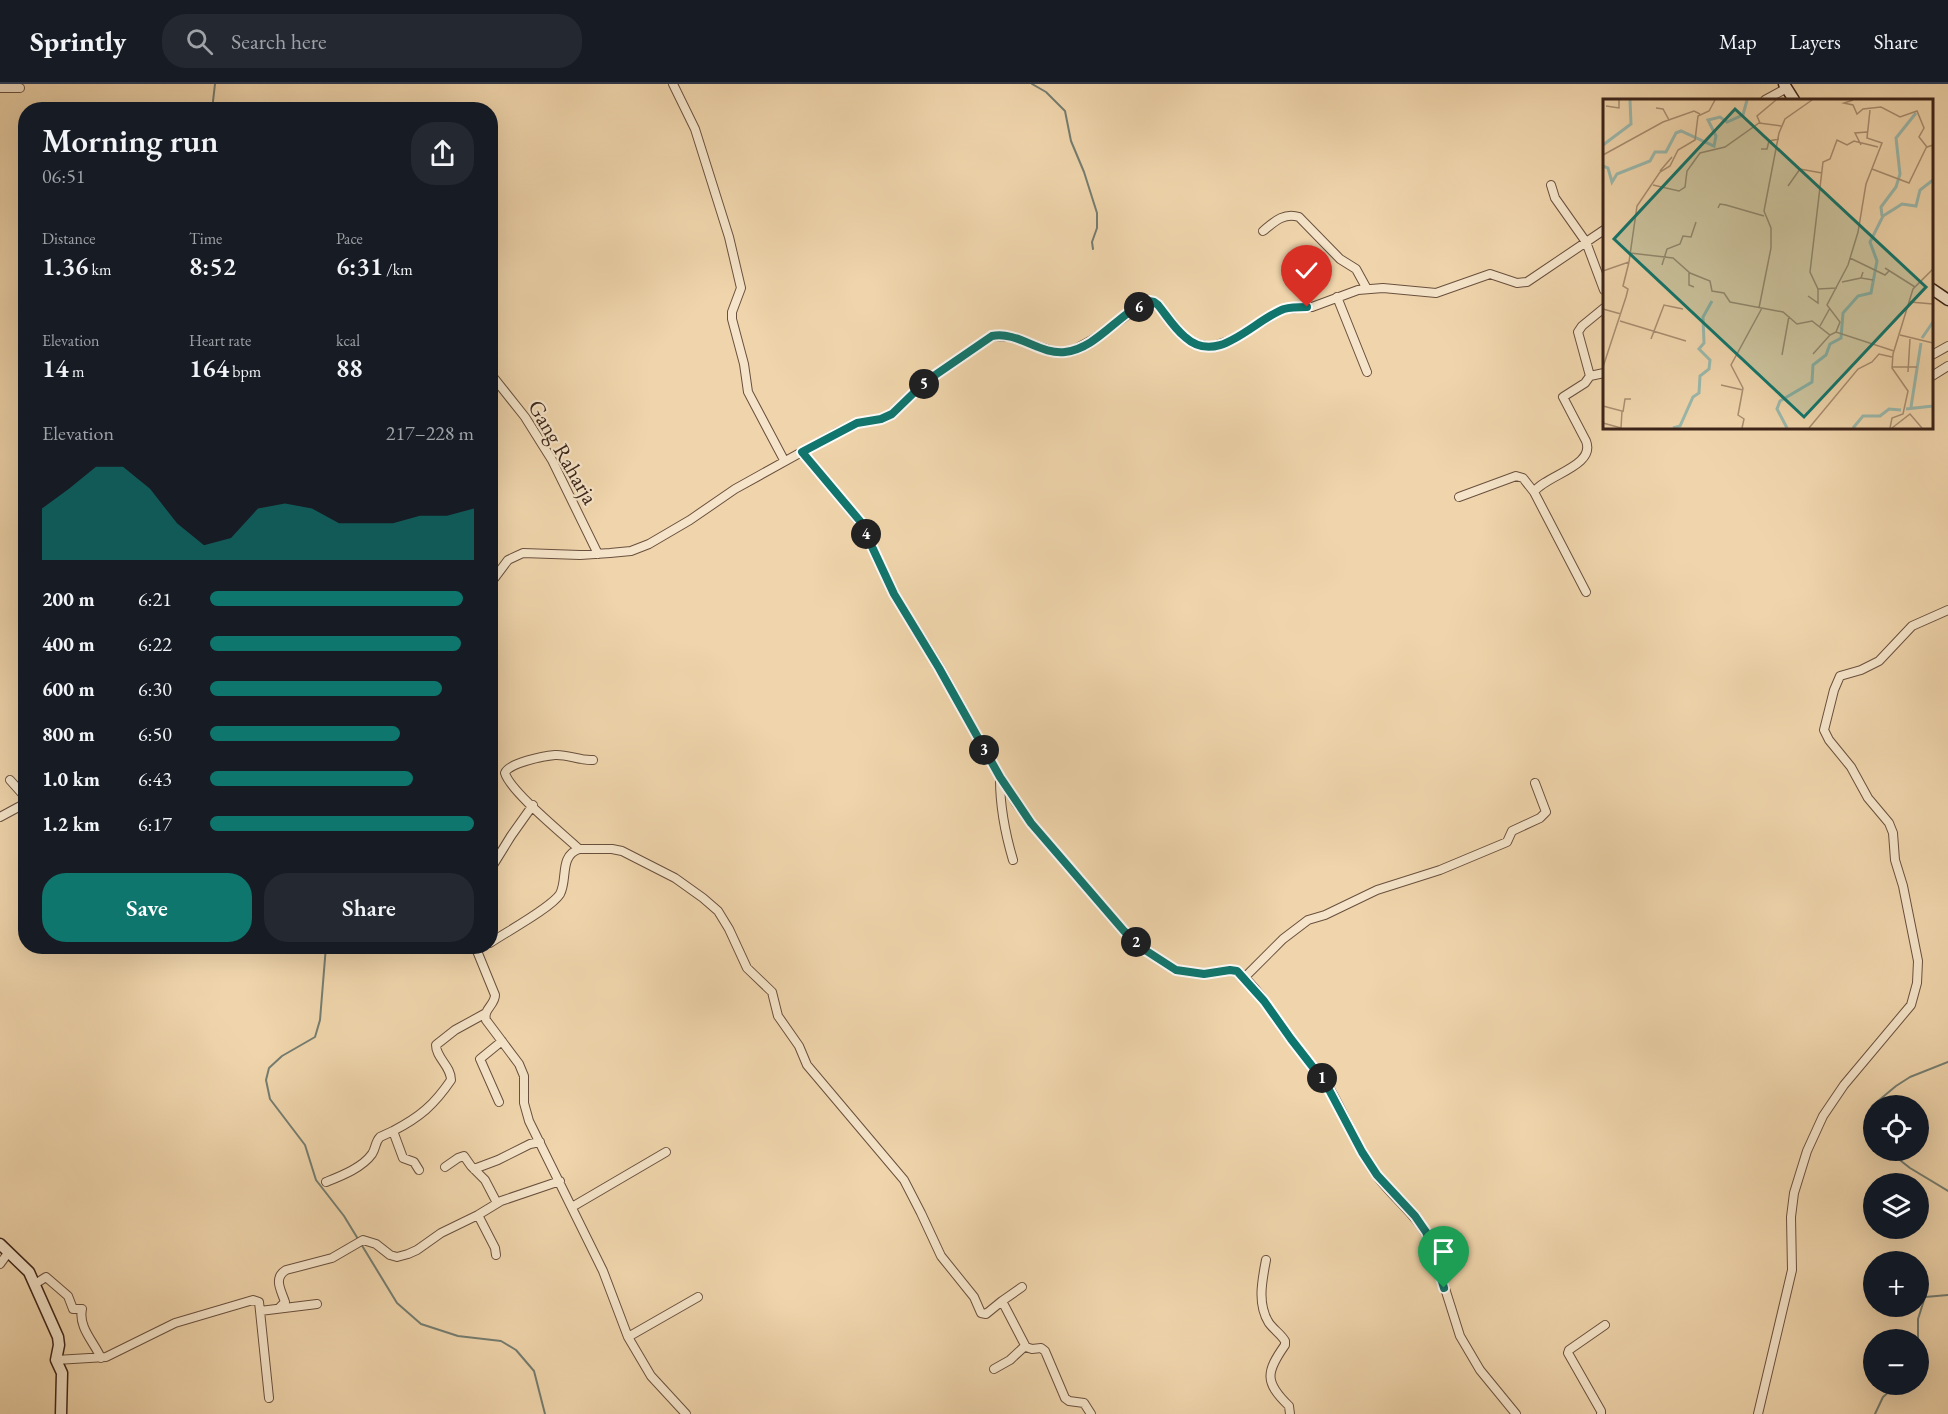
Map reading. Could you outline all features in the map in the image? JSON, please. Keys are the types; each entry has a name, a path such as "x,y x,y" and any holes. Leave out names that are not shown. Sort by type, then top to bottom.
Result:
{"street":[{"path":"673,84 701,145 741,282 740,294 732,312 732,319 744,364 748,392 784,460"},
{"path":"1767,99 1785,86 1793,99"},
{"path":"0,88 20,88"},
{"path":"1551,185 1555,198 1586,242 1603,285"},
{"path":"1263,231 1287,215 1292,214 1299,217 1340,259 1356,268 1367,289"},
{"path":"498,572 503,565 518,554 532,552 563,555 598,554 631,551 649,544 784,460 857,423 881,419 892,414 925,382 992,336 1004,335 1055,352 1070,352 1088,343 1149,301 1158,305 1189,341 1203,347 1219,346 1283,309 1312,307 1367,289 1436,293 1490,274 1522,284 1603,232"},
{"path":"1933,291 1948,300"},
{"path":"1337,297 1367,372"},
{"path":"1590,376 1578,332 1603,310"},
{"path":"1933,354 1948,346"},
{"path":"1933,375 1948,366"},
{"path":"1534,492 1578,463 1588,453 1589,448 1586,441 1563,399 1566,393 1585,382 1590,376 1603,373"},
{"name":"Gang Raharja","path":"498,383 525,417 552,460 598,554"},
{"path":"802,452 860,521 894,594 944,676 1000,777 1044,840 1124,931 1145,950 1176,970 1204,974 1234,970 1268,1005 1326,1084 1362,1152 1377,1175 1415,1216 1426,1232 1460,1336 1480,1371 1516,1414"},
{"path":"1459,496 1516,476 1523,478 1534,492 1586,592"},
{"path":"1758,1414 1792,1270 1791,1217 1794,1193 1807,1151 1823,1116 1844,1085 1911,1005 1916,992 1919,970 1903,886 1895,860 1892,828 1865,793 1851,767 1825,734 1832,695 1836,680 1840,676 1861,670 1879,661 1912,626 1948,610"},
{"path":"579,849 507,779 505,773 507,768 556,755 593,760"},
{"path":"1000,777 1000,801 1006,838 1013,860"},
{"path":"10,780 18,789"},
{"path":"1244,978 1283,939 1308,920 1325,915 1377,890 1440,870 1507,842 1515,829 1540,818 1546,812 1535,783"},
{"path":"498,857 533,805"},
{"path":"0,817 18,807"},
{"path":"498,938 558,897 567,858 579,849 622,851 675,878 718,911 747,968 772,992 778,1016 799,1046 807,1065 904,1180 940,1256 974,1298 981,1313 986,1314 1022,1287"},
{"path":"326,1182 341,1176 370,1157 380,1137 428,1110 451,1080 450,1071 436,1051 436,1045 455,1030 486,1013 495,995 478,954"},
{"path":"486,1013 486,1020 516,1058 524,1076 524,1103 529,1121 603,1271 628,1337 651,1376 686,1414"},
{"path":"500,1102 480,1059 502,1041"},
{"path":"393,1131 403,1158 414,1162 419,1170"},
{"path":"474,1169 530,1144 540,1142"},
{"path":"572,1207 666,1152"},
{"path":"445,1167 463,1155 485,1180 497,1203"},
{"path":"280,1307 285,1302 279,1279 282,1272 286,1270 332,1258 363,1240 373,1243 390,1255 398,1257 408,1254 441,1233 497,1203 560,1181"},
{"path":"478,1215 495,1248 496,1255"},
{"path":"0,1264 4,1248 29,1272 58,1337 60,1345 56,1360 62,1373 61,1414"},
{"path":"1266,1260 1261,1296 1263,1313 1270,1326 1285,1341 1285,1345 1272,1365 1272,1385 1276,1394 1289,1406 1290,1414"},
{"path":"35,1284 46,1277 68,1296 73,1309 82,1310 81,1323 101,1358"},
{"path":"628,1337 698,1297"},
{"path":"56,1360 101,1358 175,1323 228,1306 256,1300 260,1305 269,1398"},
{"path":"1002,1301 1025,1346 1029,1349 1043,1349 1065,1398 1069,1401 1084,1403 1091,1414"},
{"path":"260,1311 317,1304"},
{"path":"1601,1414 1568,1353 1605,1325"},
{"path":"994,1369 1010,1360 1025,1346"}],"waterway":[{"path":"213,102 215,84"},
{"path":"1032,84 1046,92 1065,111 1071,141 1097,213 1093,249"},
{"path":"325,954 320,1020 315,1037 282,1056 269,1068 266,1080 270,1099 305,1145 316,1180 344,1216 397,1303 421,1324 458,1336 501,1341 516,1350 534,1371 545,1414"},
{"path":"1885,1095 1910,1077 1948,1062"},
{"path":"1901,1161 1948,1191"},
{"path":"1918,1329 1918,1319 1925,1297 1948,1295"},
{"path":"1875,1414 1885,1395"}],"route":[{"path":"1307,307 1283,309 1234,339 1211,347 1203,347 1189,341 1158,305 1149,301 1088,343 1070,352 1055,352 1004,335 992,336 925,382 892,414 881,419 857,423 836,432 802,452 860,521 894,594 929,650 1000,777 1031,823 1124,931 1145,950 1176,970 1204,974 1237,971 1268,1005 1283,1029 1326,1084 1362,1152 1377,1175 1415,1216 1426,1232 1444,1288"}]}
